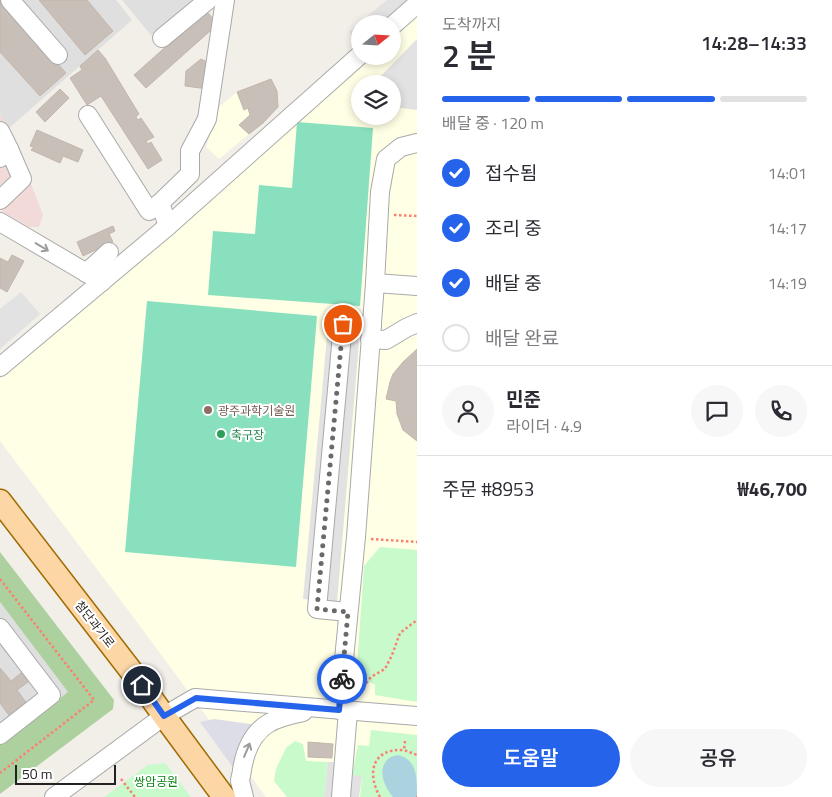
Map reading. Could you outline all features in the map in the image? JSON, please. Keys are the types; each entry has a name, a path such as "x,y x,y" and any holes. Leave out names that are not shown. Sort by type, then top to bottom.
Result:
{"main road":[{"name":"첨단과기로","path":"0,502 142,685 224,797"}],"street":[{"path":"10,0 58,55"},
{"path":"162,38 208,0"},
{"path":"88,115 149,212 190,174 190,151 207,119 225,0"},
{"path":"401,18 417,4"},
{"path":"0,367 168,226 351,63"},
{"path":"0,131 5,154 22,178 0,200"},
{"path":"341,797 348,612 356,537 380,192 386,159 402,147 417,144"},
{"path":"160,203 168,226"},
{"path":"0,222 102,282"},
{"path":"86,273 109,252"},
{"path":"375,283 417,286"},
{"path":"348,612 317,609 343,324 371,332 386,340 417,323"},
{"path":"0,628 51,695 0,735"},
{"path":"54,797 164,716 196,698 417,716"},
{"path":"244,797 240,782 244,759 248,746 261,728 282,717 316,708"}],"path":[{"path":"389,215 417,216"},
{"path":"364,538 417,542"},
{"path":"363,687 372,678 385,670 400,633 417,620"},
{"path":"404,750 405,742"},
{"path":"380,797 375,783 374,770 377,760 382,754 390,750 404,750 417,755"},
{"path":"121,779 135,797"}],"shaded area":[{"path":"0,0 116,0 132,20 8,129 0,113"},
{"path":"122,0 216,0 161,47"},
{"path":"387,0 410,0 393,15 369,15"},
{"name":"광주과학기술원","path":"417,10 417,797 266,797 0,441 0,379 355,65 401,65 401,25"},
{"path":"417,39 417,110 401,108 401,75 382,75 392,65 401,65 401,55"},
{"path":"237,92 244,110 248,108 250,115 239,125 249,134 219,159 206,147 220,106"},
{"path":"0,113 17,147 43,215 39,227 29,227 0,210"},
{"path":"21,292 40,314 0,349 0,309"},
{"path":"329,315 361,319 337,602 303,599"},
{"path":"0,602 68,692 0,745"},
{"path":"214,719 257,725 237,773 200,722"},
{"path":"337,743 355,745 352,775 362,776 359,797 324,797 328,762 335,762"}],"green space":[{"path":"297,122 373,128 360,306 208,295 213,231 255,234 259,185 292,188"},
{"name":"축구장","path":"147,301 317,316 296,567 125,552"},
{"path":"380,547 417,550 417,702 375,695 375,685 363,678 357,667 364,566"},
{"path":"0,552 114,700 113,709 0,794 0,745 68,692 0,602"},
{"path":"371,730 417,735 417,797 360,797 362,777 352,775 358,745 369,746"},
{"path":"295,741 303,744 306,761 328,762 324,797 287,797 274,781 276,769 286,748"},
{"name":"쌍암공원","path":"165,763 191,797 104,797 148,765"}],"water":[{"path":"398,755 409,761 415,770 417,797 393,797 387,789 382,774 384,765 389,758"}],"building":[{"path":"0,0 66,73 40,96 0,52"},
{"path":"39,0 87,0 113,31 85,55"},
{"path":"206,11 218,24 146,88 134,75"},
{"path":"98,50 105,58 139,114 136,117 138,120 141,118 154,137 146,141 148,144 151,142 162,160 148,169 101,96 87,105 70,78 82,70 80,66"},
{"path":"201,59 211,64 208,89 185,86 186,71"},
{"path":"271,79 277,91 278,107 249,134 239,125 250,115 248,108 244,110 237,92"},
{"path":"60,89 69,98 45,122 36,112"},
{"path":"37,130 83,150 78,162 63,156 60,163 31,150 34,147 30,146"},
{"path":"113,226 115,231 109,234 113,242 83,256 77,242"},
{"path":"12,255 24,261 7,292 0,288 0,258 8,262"},
{"path":"417,349 417,441 403,430 397,414 396,401 386,399 393,374"},
{"path":"0,668 11,681 21,673 28,682 17,690 28,705 11,718 0,703"},
{"path":"308,742 333,744 332,758 308,757"}],"way so far":[{"path":"342,679 348,612 317,609 343,324"}],"place":[{"name":"광주과학기술원","path":"208,410"},
{"name":"축구장","path":"221,434"}],"route":[{"path":"142,685 164,716 196,698 339,710 342,679"}]}
